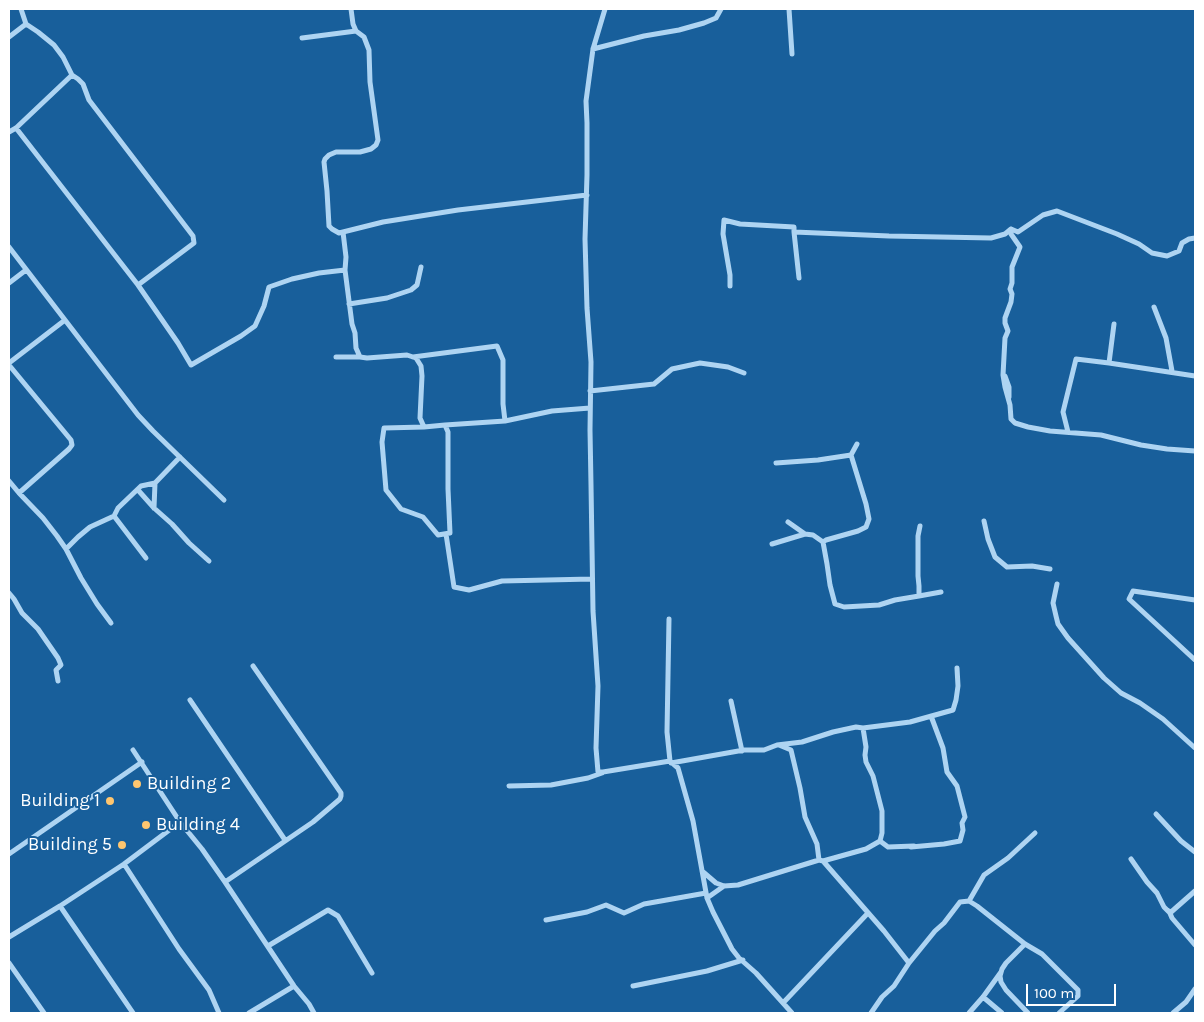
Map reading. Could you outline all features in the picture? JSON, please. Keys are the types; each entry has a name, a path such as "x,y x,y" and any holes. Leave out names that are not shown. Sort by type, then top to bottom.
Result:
{"street":[{"path":"20,9 26,24 54,45 72,75 83,84 89,100 193,236 194,243 138,285"},
{"path":"351,9 352,24 356,31 364,38 369,50 370,82 378,140 371,149 360,152 336,152 325,159 329,226 332,229 340,233 383,222 458,210 587,195"},
{"path":"603,772 598,772 596,748 598,686 592,579 591,362 585,239 587,195 586,101 593,49 605,9"},
{"path":"593,49 704,23 716,18 721,9"},
{"path":"789,9 792,54"},
{"path":"9,37 26,24"},
{"path":"302,38 356,31"},
{"path":"9,132 16,128 72,75"},
{"path":"16,128 138,285 178,342 190,365 255,326 264,306 269,287 292,279 345,270"},
{"path":"1011,229 1018,232 1043,215 1057,211 1117,234 1152,253 1160,255 1167,256 1179,251 1182,243 1195,238"},
{"path":"730,286 723,234 724,220 740,224 794,227 798,278"},
{"path":"794,232 991,238 1005,234 1011,229"},
{"path":"1011,229 1011,234 1020,247 1012,267 1011,302 1005,318 1008,330 1005,338 1004,371 1005,388 1014,423 1035,429 1101,435 1141,445 1195,451"},
{"path":"343,232 349,304 356,348 360,356"},
{"path":"9,247 138,415 224,500"},
{"path":"349,304 387,298 411,290 418,285 420,267"},
{"path":"9,283 26,270"},
{"path":"1154,308 1166,338 1172,372"},
{"path":"19,493 72,445 71,440 9,364 65,320"},
{"path":"1109,363 1114,324"},
{"path":"412,357 497,346 503,360 505,421"},
{"path":"336,357 360,356 367,358 407,355 416,358 422,366 420,418 424,426"},
{"path":"1068,432 1063,412 1076,359 1195,376"},
{"path":"590,391 654,384 672,369 700,362 728,367 744,373"},
{"path":"445,426 448,432 450,533 438,535 423,517 401,509 386,490 382,442 384,428 445,426 505,421 552,411 590,408"},
{"path":"823,542 866,527 869,519 851,455 857,444"},
{"path":"776,463 851,455"},
{"path":"66,549 90,527 114,516 118,508 141,486 155,483 180,457"},
{"path":"9,481 44,518 66,549 81,578 111,623"},
{"path":"154,508 155,483"},
{"path":"138,490 209,561"},
{"path":"114,516 146,558"},
{"path":"984,521 995,557 1007,567 1032,566 1050,569"},
{"path":"788,522 805,534"},
{"path":"919,596 918,536 920,526"},
{"path":"446,534 454,587 468,590 502,581 592,579"},
{"path":"772,544 805,534 813,535 823,542 835,604 844,606 879,605 895,600 941,592"},
{"path":"1057,584 1053,602 1058,624 1068,638 1104,678 1121,693 1164,719 1195,748"},
{"path":"1195,600 1134,591 1129,599 1195,660"},
{"path":"9,594 22,613 38,629 58,658 61,665 56,670 58,681"},
{"path":"670,619 666,732 670,762 678,768 693,821 706,896 732,949 792,1013"},
{"path":"225,882 313,822 340,799 341,793 253,666"},
{"path":"509,786 551,785 588,778 603,772 742,751 764,750 777,745 802,742 856,727 863,728 910,722 953,710 958,686 956,668"},
{"path":"190,700 286,840"},
{"path":"731,701 742,751"},
{"path":"880,841 888,847 914,847 960,841 963,830 962,823 965,817 957,786 947,772 944,748 932,716"},
{"path":"702,871 716,883 724,886 738,885 821,860 866,849 880,841 882,811 873,776 866,762 863,728"},
{"path":"777,745 791,750 805,817 817,844 821,860 909,963"},
{"path":"133,750 180,822 202,849 314,1013"},
{"path":"9,854 142,762"},
{"path":"1156,814 1181,841 1195,852"},
{"path":"9,937 124,864 180,822"},
{"path":"969,901 984,875 1008,858 1036,833"},
{"path":"1131,859 1170,913 1195,891"},
{"path":"124,864 179,949 209,990 219,1013"},
{"path":"546,920 587,912 606,905 624,913 644,904 706,896 724,886"},
{"path":"871,1013 882,997 894,986 934,931 944,923 960,902 969,901 1042,954 1078,990 1078,996 1060,1013"},
{"path":"60,906 133,1013"},
{"path":"1164,907 1195,944"},
{"path":"268,946 328,910 338,916 372,973"},
{"path":"783,1003 868,913"},
{"path":"969,1013 983,997 1006,963 1026,944"},
{"path":"633,986 707,971 743,960"},
{"path":"9,963 44,1013"},
{"path":"1002,970 1001,982 1028,1013"},
{"path":"249,1013 294,986"},
{"path":"1173,1013 1186,1002 1195,989"},
{"path":"983,997 1002,1013"}],"place":[{"name":"Building 2","path":"137,784"},
{"name":"Building 1","path":"110,801"},
{"name":"Building 4","path":"146,825"},
{"name":"Building 5","path":"122,845"}]}
